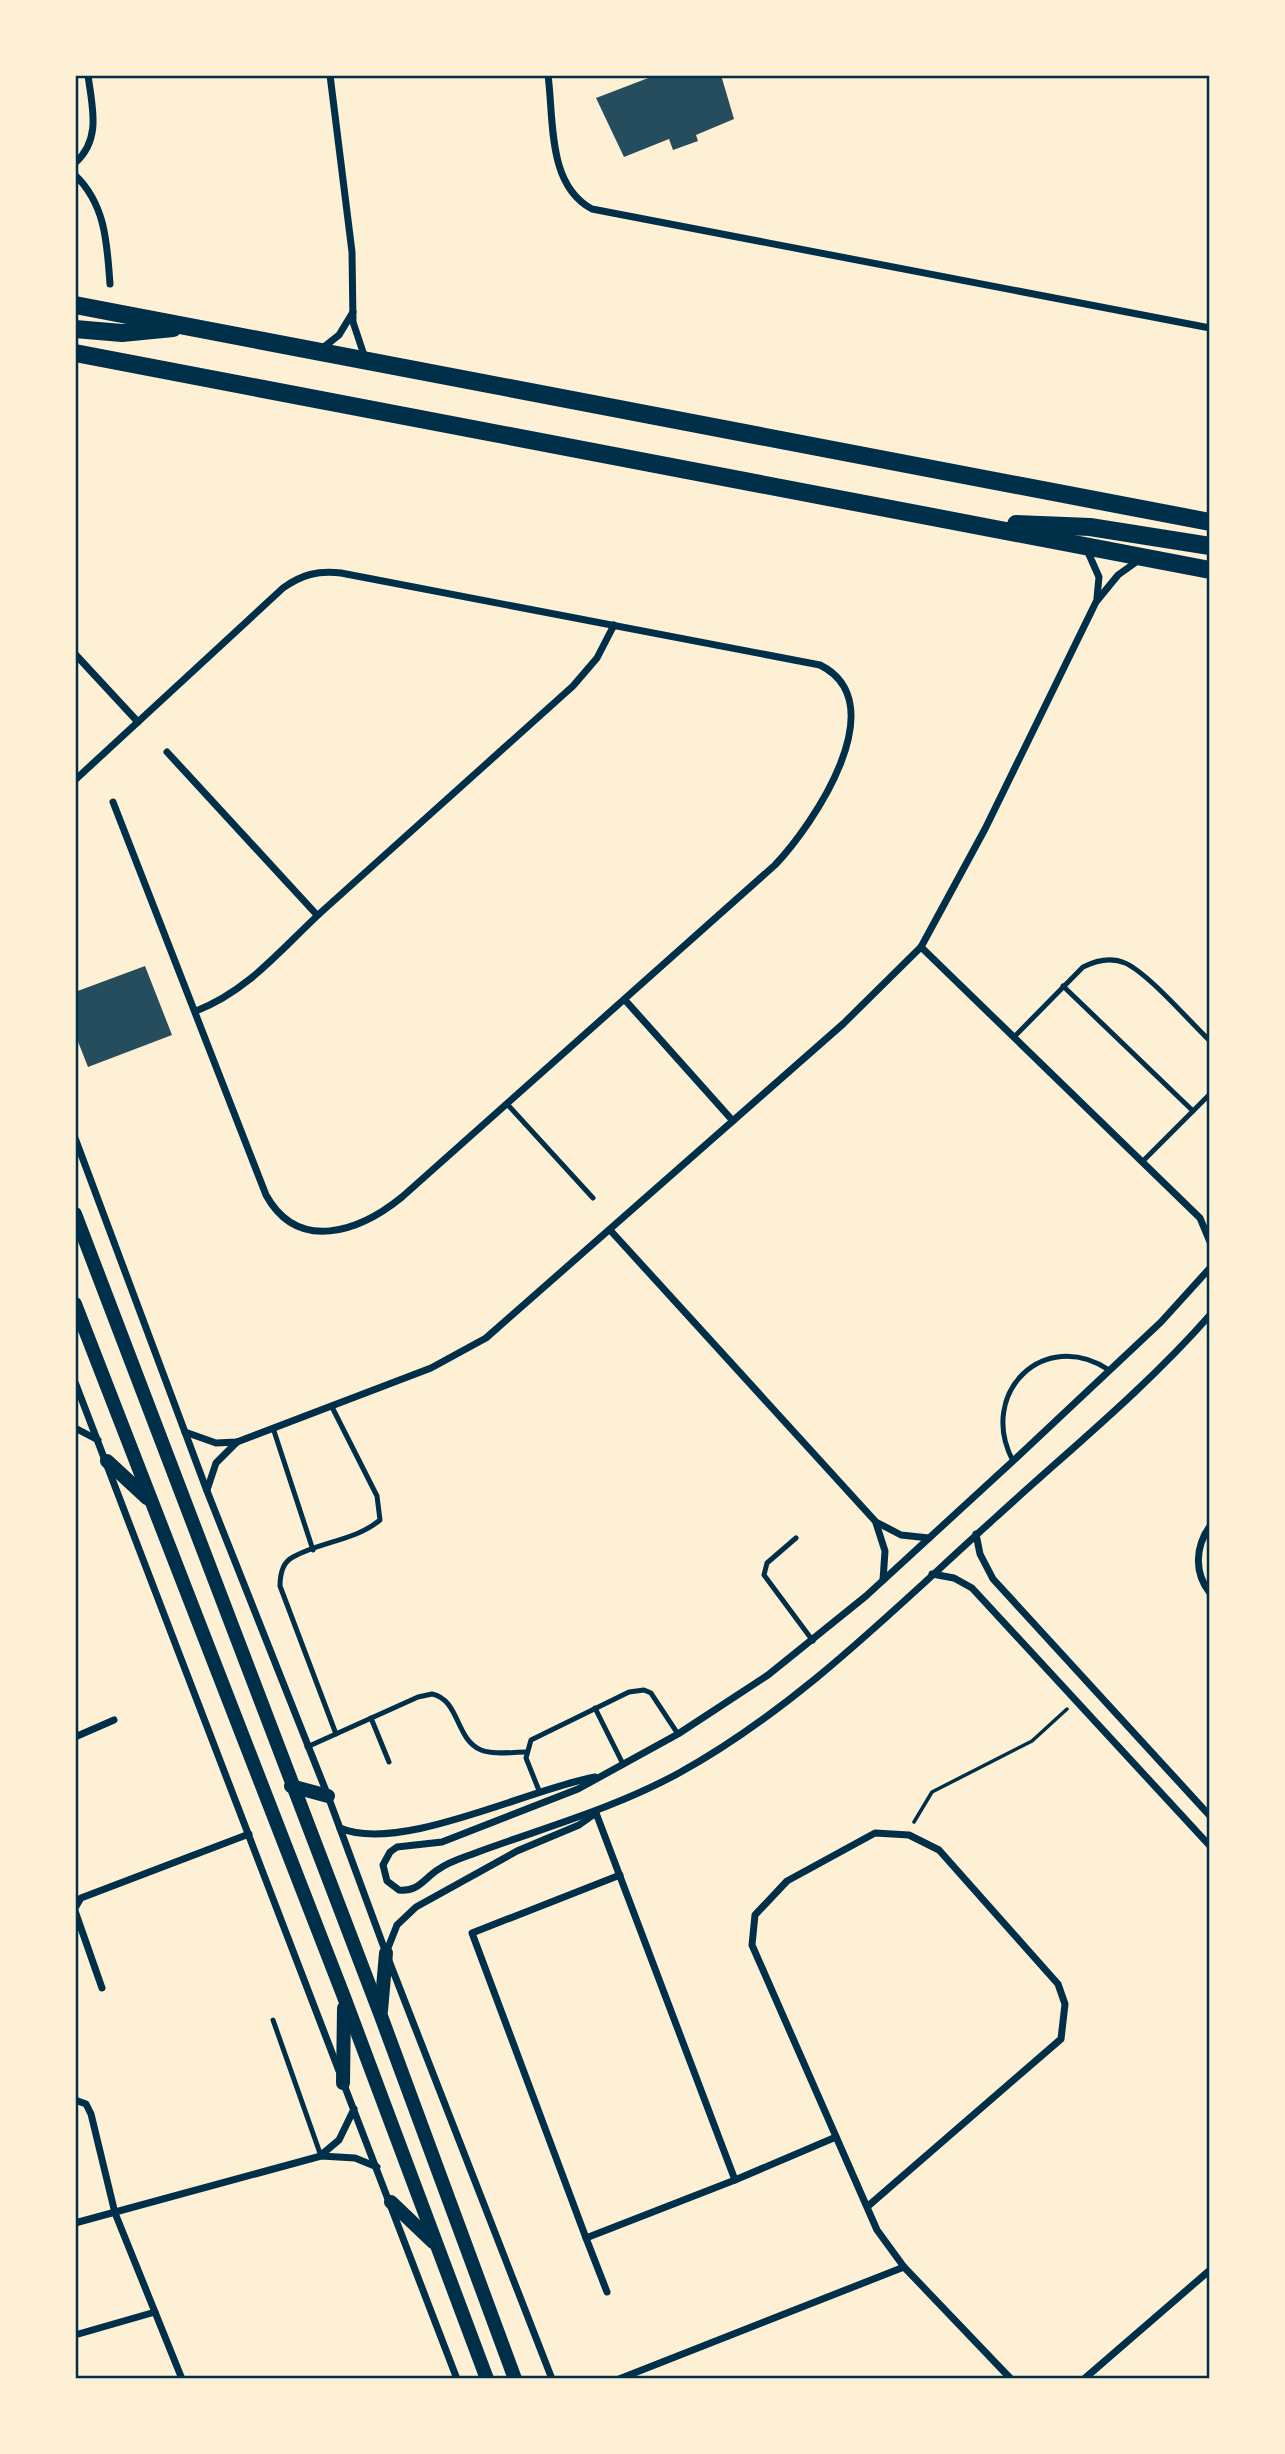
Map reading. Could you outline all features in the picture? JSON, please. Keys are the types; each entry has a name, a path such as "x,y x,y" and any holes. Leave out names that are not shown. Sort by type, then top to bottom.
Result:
{"main road":[{"path":"75,305 1210,522"},
{"path":"75,329 122,333 184,326"},
{"path":"75,353 1210,570"},
{"path":"981,526 1090,527 1210,546"},
{"path":"75,1214 381,2016 515,2379"},
{"path":"75,1304 344,1997 487,2379"},
{"path":"107,1461 151,1502"},
{"path":"291,1786 328,1796"},
{"path":"381,2016 386,1953"},
{"path":"343,2082 344,1997"},
{"path":"391,2202 436,2245"}],"street":[{"path":"75,163 85,154 93,133 88,75"},
{"path":"330,75 352,252 355,332 368,362"},
{"path":"548,75 562,180 574,197 592,209 1210,328"},
{"path":"75,175 91,194 104,225 110,284"},
{"path":"317,352 339,335 353,311"},
{"path":"1085,546 1099,577 1096,602"},
{"path":"185,1432 216,1443 237,1442 431,1368 486,1339 843,1024 921,947 985,829 1096,602 1118,575 1143,557"},
{"path":"75,780 283,588 304,575 316,572 341,573 820,665 842,680 852,708 850,734 841,763 790,849 625,1000 386,1210 344,1228 305,1230 288,1224 266,1195 113,802"},
{"path":"196,1011 238,990 317,915 573,686 597,658 614,625"},
{"path":"75,655 138,722"},
{"path":"167,752 317,915"},
{"path":"921,947 1200,1218 1210,1242"},
{"path":"625,1000 733,1121"},
{"path":"75,1138 207,1491 328,1796 386,1953 552,2379"},
{"path":"1200,1218 1210,1221"},
{"path":"610,1230 876,1522 901,1535 929,1538"},
{"path":"596,1813 570,1819 450,1863 415,1889 399,1890 387,1881 384,1873 386,1858 397,1847 451,1839 560,1797 678,1734 768,1675 813,1642 1013,1461 1161,1322 1210,1268"},
{"path":"386,1953 397,1926 416,1907 517,1851 579,1825 596,1813 679,1773 761,1720 799,1691 1165,1363 1210,1315"},
{"path":"75,1382 457,2379"},
{"path":"75,1429 98,1440"},
{"path":"207,1491 216,1463 237,1442"},
{"path":"876,1522 884,1551 883,1580"},
{"path":"1210,1526 1200,1543 1198,1559 1200,1575 1210,1593"},
{"path":"976,1534 980,1554 993,1579 1210,1816"},
{"path":"932,1574 954,1578 972,1587 1210,1846"},
{"path":"75,1737 114,1720"},
{"path":"340,1828 352,1833 380,1835 487,1811 603,1775"},
{"path":"596,1813 734,2179"},
{"path":"867,2207 1060,2039 1065,2004 1058,1984 939,1850 909,1835 875,1833 787,1881 755,1915 752,1945 877,2230 904,2267 1012,2379"},
{"path":"102,1988 75,1909 80,1898 248,1834"},
{"path":"607,2292 472,1933 620,1875"},
{"path":"75,2100 86,2104 91,2114 115,2213 181,2379"},
{"path":"321,2155 339,2140 354,2108"},
{"path":"586,2238 836,2137"},
{"path":"75,2223 321,2155 355,2158 377,2167"},
{"path":"619,2379 904,2267"},
{"path":"1084,2379 1210,2270"},
{"path":"75,2335 155,2312"}],"lane":[{"path":"1014,1037 1063,986 1093,962 1124,962 1133,967 1210,1041"},
{"path":"1063,986 1193,1111"},
{"path":"1142,1161 1210,1094"},
{"path":"508,1104 593,1198"},
{"path":"1013,1461 1006,1448 1001,1424 1005,1400 1017,1379 1037,1364 1060,1356 1085,1358 1110,1370"},
{"path":"332,1407 377,1496 380,1520 367,1531 292,1557 286,1563 280,1586 336,1734"},
{"path":"274,1428 313,1550"},
{"path":"796,1538 766,1563 764,1575 813,1642"},
{"path":"526,1752 536,1736 629,1692 644,1690 656,1699 678,1734"},
{"path":"307,1747 425,1695 438,1696 449,1704 463,1733 478,1749 526,1752"},
{"path":"595,1708 623,1764"},
{"path":"371,1718 389,1762"},
{"path":"526,1752 540,1793"},
{"path":"273,2020 321,2155"}],"path":[{"path":"909,1835 917,1813 932,1792 1031,1741 1077,1700"}],"building":[{"path":"656,75 721,75 734,119 696,135 698,141 673,150 669,139 624,157 596,98"},
{"path":"145,966 172,1035 88,1067 75,1034 75,992"}]}
